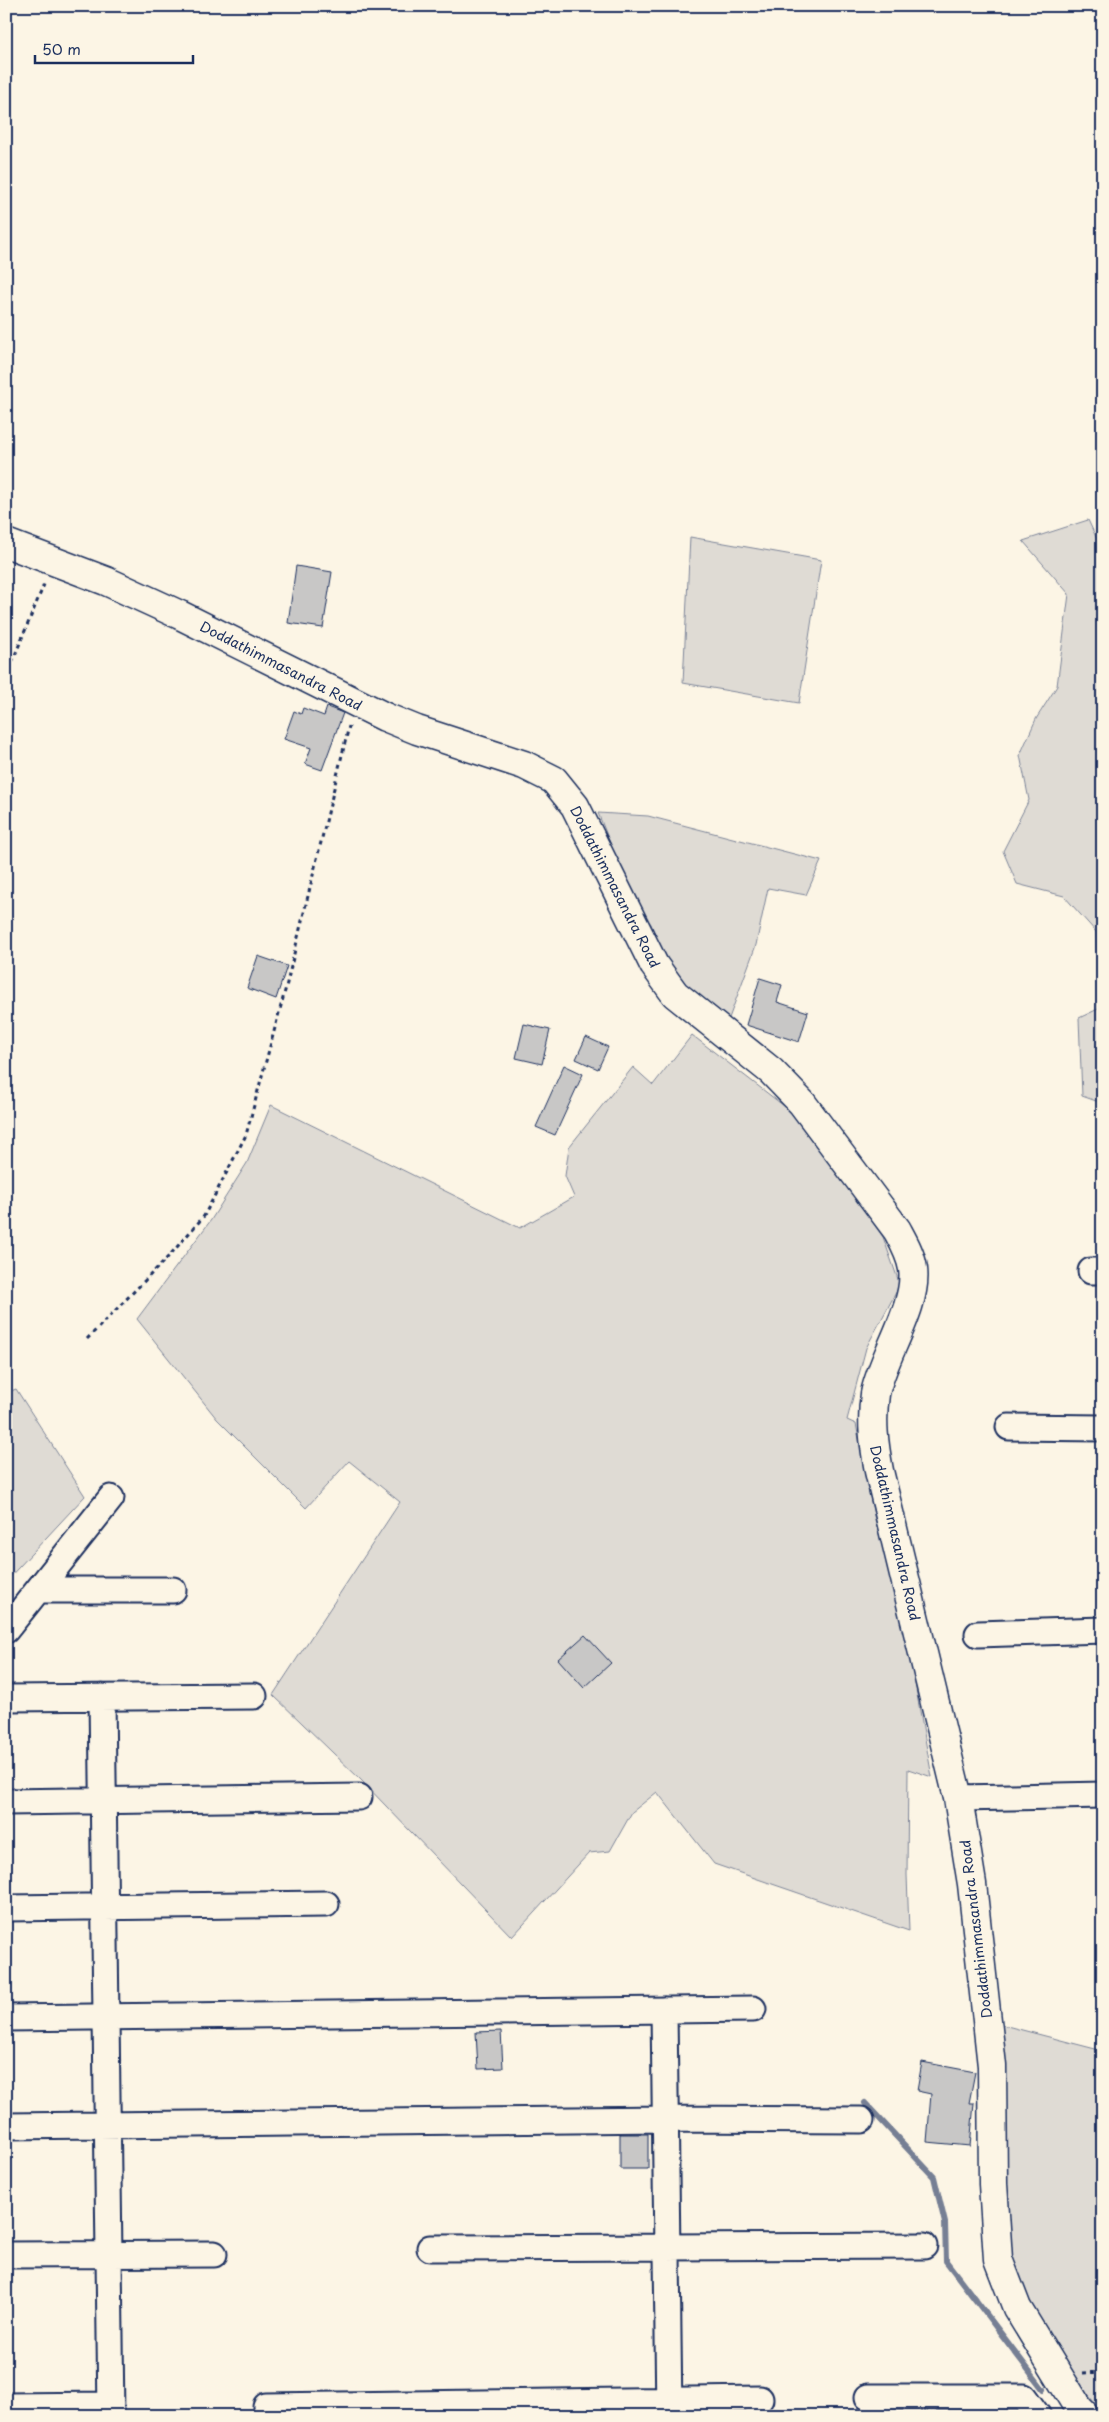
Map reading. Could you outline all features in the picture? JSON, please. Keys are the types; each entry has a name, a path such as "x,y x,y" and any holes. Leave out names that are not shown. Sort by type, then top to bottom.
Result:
{"street":[{"name":"Doddathimmasandra Road","path":"6,542 54,560 180,615 354,703 417,730 524,765 554,780 575,806 654,965 675,994 771,1071 802,1103 897,1230 908,1250 913,1271 909,1302 876,1393 872,1432 879,1471 958,1798 972,1884 992,2066 993,2184 998,2259 1017,2308 1079,2414"},
{"path":"1010,1428 1103,1428"},
{"path":"6,1630 111,1498"},
{"path":"39,1590 173,1590"},
{"path":"978,1634 1103,1630"},
{"path":"6,1698 254,1696"},
{"path":"6,2406 111,2410 102,1697"},
{"path":"958,1798 1103,1795"},
{"path":"6,1802 359,1797"},
{"path":"6,1908 326,1904"},
{"path":"6,2018 753,2009"},
{"path":"664,2010 669,2409"},
{"path":"6,2126 666,2119 862,2120"},
{"path":"430,2248 924,2246"},
{"path":"6,2255 214,2254"},
{"path":"868,2397 1024,2397 1038,2416"},
{"path":"266,2416 266,2406 669,2409 760,2400"}],"path":[{"path":"6,677 54,560"},
{"path":"87,1339 170,1255 204,1216 246,1134 286,987 354,703"}],"shaded area":[{"path":"1088,520 1103,552 1103,1088 1099,1102 1082,1096 1079,1018 1098,1009 1096,932 1064,896 1017,884 1003,851 1029,800 1020,755 1036,719 1057,686 1069,594 1023,541"},
{"path":"690,537 821,560 799,703 683,683"},
{"path":"598,813 648,816 821,861 806,895 768,888 756,945 728,1021 694,993 675,972 657,940 651,924 633,900"},
{"path":"692,1035 797,1116 883,1237 900,1285 866,1348 847,1420 856,1424 874,1516 903,1618 932,1777 908,1769 907,1875 909,1931 714,1864 657,1792 632,1812 610,1851 589,1853 512,1937 361,1780 273,1695 400,1502 349,1461 306,1508 217,1419 137,1319 211,1220 247,1163 271,1105 520,1228 574,1197 565,1176 569,1147 633,1067 653,1085"},
{"path":"16,1389 85,1496 6,1581 6,1393"},
{"path":"999,2024 1103,2051 1103,2412 1079,2385 1029,2316 1006,2251"}],"building":[{"path":"296,566 332,572 323,628 288,623"},
{"path":"327,707 343,713 322,770 305,764 311,748 284,739 294,711 301,714 303,708 324,716"},
{"path":"258,956 287,966 276,999 247,988"},
{"path":"760,978 782,985 777,1002 808,1012 799,1042 746,1025"},
{"path":"524,1024 550,1030 542,1064 516,1058"},
{"path":"586,1037 608,1047 598,1069 576,1059"},
{"path":"564,1065 583,1074 555,1135 536,1127"},
{"path":"585,1635 611,1663 584,1688 558,1659"},
{"path":"501,2031 503,2068 478,2069 476,2032"},
{"path":"922,2062 975,2072 969,2103 974,2103 970,2146 927,2142 931,2094 917,2091"},
{"path":"620,2134 648,2134 648,2169 620,2169"}],"waterway":[{"path":"865,2103 934,2177 945,2223 946,2261 1043,2389"}]}
